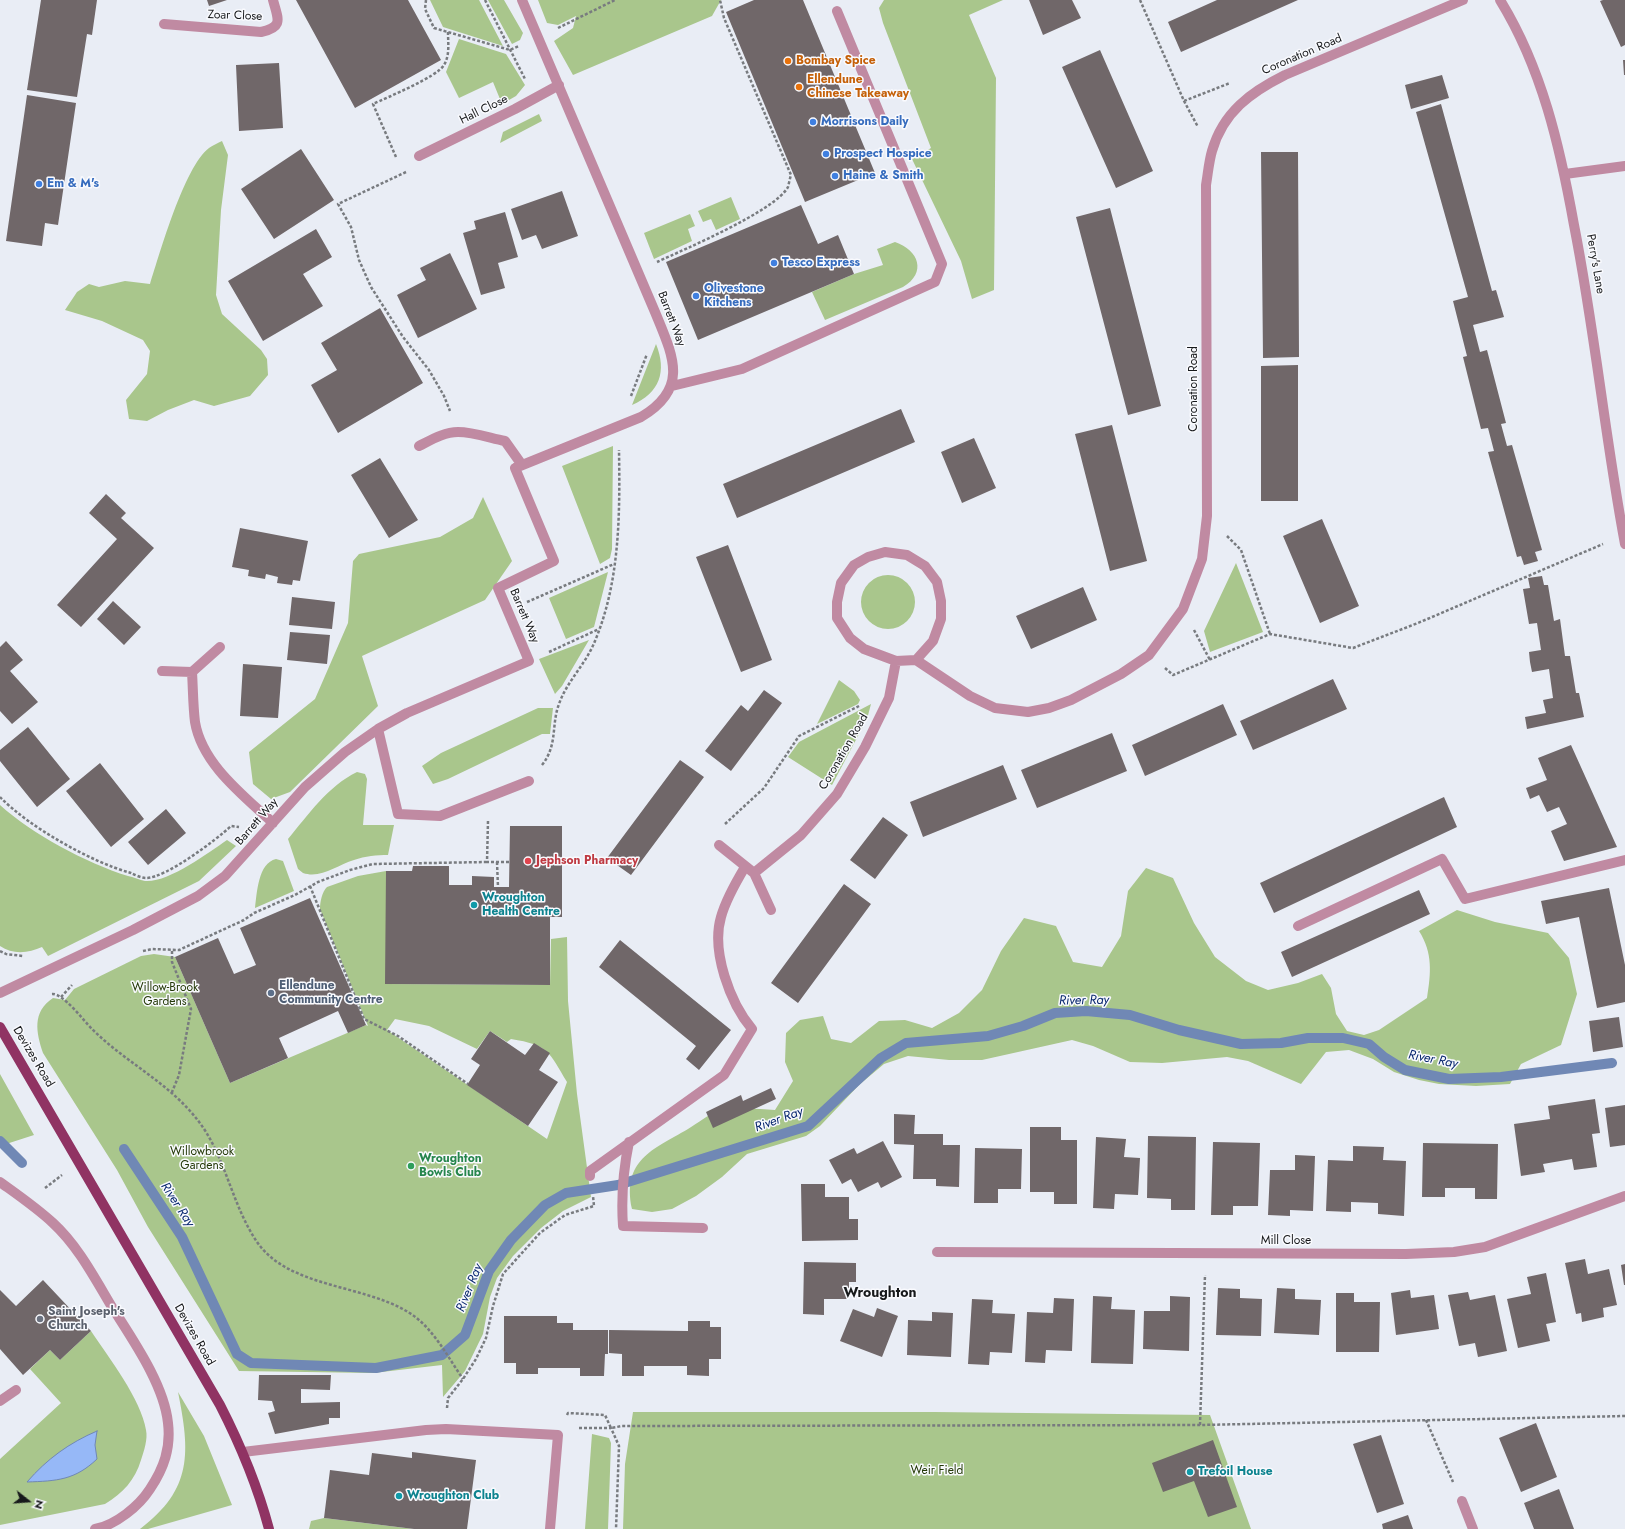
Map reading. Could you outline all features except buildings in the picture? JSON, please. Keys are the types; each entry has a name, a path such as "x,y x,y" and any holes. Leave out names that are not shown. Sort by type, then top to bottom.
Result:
{"main road":[{"name":"Devizes Road","path":"0,1026 220,1405 244,1452 261,1498 269,1529"}],"street":[{"name":"Zoar Close","path":"164,24 261,32 273,29 278,25 273,0"},
{"name":"Barrett Way","path":"522,0 667,341 672,359 672,386"},
{"name":"Coronation Road","path":"916,660 970,696 995,708 1028,712 1048,708 1072,700 1121,674 1149,655 1183,609 1202,559 1207,516 1206,184 1212,151 1218,135 1227,120 1241,103 1258,88 1285,75 1463,0"},
{"name":"Perry's Lane","path":"1500,0 1511,18 1531,61 1549,115 1565,174 1589,307 1625,544"},
{"path":"419,446 439,436 457,432 505,441 522,465 641,417 655,409 665,398 672,386 742,369 934,282 942,264 837,11"},
{"name":"Hall Close","path":"419,156 558,85"},
{"path":"1565,174 1625,166"},
{"name":"Barrett Way","path":"0,993 133,930 198,896 225,876 305,787 345,752 378,729 408,713 528,661 498,588 554,561 515,468 522,465"},
{"path":"885,552 907,556 925,566 937,582 941,601 941,618 933,641 916,660 896,661 864,649 850,638 837,618 837,602 841,584 854,565 868,557 885,552"},
{"path":"162,671 192,672 220,647"},
{"name":"Coronation Road","path":"754,874 801,835 837,794 865,746 889,698 896,661"},
{"path":"192,672 195,722 203,747 218,769 273,823"},
{"path":"378,729 398,814 440,816 529,781"},
{"path":"718,845 754,874 771,910"},
{"path":"1298,926 1442,859 1465,899 1625,860"},
{"path":"590,1176 590,1170 724,1076 752,1029 742,1017 727,987 718,940 721,917 734,886 745,867"},
{"path":"629,1142 623,1172 621,1198 623,1226 703,1228"},
{"path":"0,1182 27,1201 54,1224 77,1249 147,1363 158,1390 168,1422 168,1449 161,1472 143,1499 117,1519 102,1528 95,1529"},
{"name":"Mill Close","path":"936,1252 1406,1254 1454,1252 1502,1242 1625,1196"},
{"path":"0,1401 16,1390"},
{"path":"244,1452 402,1432 446,1429 558,1435 550,1529"},
{"path":"1462,1500 1473,1529"}],"path":[{"path":"426,0 425,10 434,28 510,50 615,0"},
{"path":"485,0 535,98"},
{"path":"660,269 657,262 744,221 779,196 788,187 791,175 724,18 720,0"},
{"path":"1140,0 1184,101 1198,127 1218,135"},
{"path":"398,160 373,104 431,76 444,66 449,53 448,32"},
{"path":"419,156 404,174 338,204 351,227 359,260 371,287 403,337 429,370 444,396 457,432"},
{"path":"401,167 404,174"},
{"path":"1207,516 1241,550 1270,634"},
{"path":"1149,655 1173,675 1270,634 1353,648 1581,555 1623,533"},
{"path":"507,611 614,564"},
{"path":"1183,609 1210,660"},
{"path":"528,661 599,629"},
{"path":"718,845 721,828 764,788 799,736 867,702 889,698"},
{"path":"0,797 25,819 53,837 118,870 146,878 169,870 201,849 231,826 264,834"},
{"path":"487,862 488,797"},
{"path":"497,862 498,887"},
{"path":"140,951 152,949 172,951 179,950 207,938 310,886 350,870 373,864 509,862"},
{"path":"310,886 364,1019 398,1036 468,1084"},
{"path":"172,951 172,962 191,1009 179,1075 172,1092"},
{"path":"35,976 45,997 54,993 61,997 93,1030 172,1092 206,1132 250,1231 268,1255 287,1268 304,1276 378,1298 397,1306 420,1321 435,1337 463,1379"},
{"path":"61,997 73,984"},
{"path":"27,1201 80,1162"},
{"path":"446,1429 448,1398 476,1359 486,1338 493,1306 503,1274 540,1233 565,1215 594,1206 594,1199"},
{"path":"1200,1425 1206,1254"},
{"path":"558,1435 568,1413 605,1415 619,1446 616,1529"},
{"path":"558,1435 578,1428 611,1428 622,1426 1200,1425 1625,1416"},
{"path":"1426,1420 1445,1467 1462,1500"}],"green space":[{"path":"430,0 479,0 503,46 443,27"},
{"path":"488,0 504,0 523,33 520,40 512,44"},
{"path":"538,0 721,0 712,16 573,75 554,41 573,28 576,16 558,25 547,23"},
{"path":"884,0 1003,0 969,15 996,78 994,290 972,299 961,261 912,159 931,148 883,23 879,8"},
{"path":"459,39 506,54 525,85 516,96 502,104 493,82 459,98 446,72"},
{"path":"539,114 542,121 500,143 503,132"},
{"path":"222,141 228,155 221,210 216,295 222,314 261,350 267,359 268,375 250,396 214,406 194,400 168,410 147,421 129,419 126,400 147,374 150,351 143,340 102,321 65,310 77,292 89,284 99,287 125,281 150,284 166,232 182,191 191,173 200,158 209,148"},
{"path":"731,197 740,219 716,230 711,219 703,222 698,211"},
{"path":"690,214 695,226 688,229 692,241 654,259 644,233"},
{"path":"895,242 910,250 917,262 917,269 911,281 903,287 825,320 812,292 854,274 883,265 877,249"},
{"path":"656,344 661,363 659,380 655,388 649,394 642,400 632,405"},
{"path":"613,446 612,549 610,558 600,564 562,466"},
{"path":"483,497 512,561 485,600 362,656 378,706 290,792 271,799 253,784 249,752 315,699 348,623 353,561 359,554 440,537 473,518"},
{"path":"1236,563 1263,632 1210,652 1204,631"},
{"path":"608,572 594,627 566,639 549,598"},
{"path":"888,575 898,577 907,583 913,592 915,602 913,612 907,621 898,627 888,629 878,627 869,621 863,612 861,602 863,592 869,583 878,577"},
{"path":"589,640 562,686 555,694 539,659"},
{"path":"839,680 854,691 860,700 858,704 817,724"},
{"path":"871,704 867,719 832,785 788,757 799,742"},
{"path":"538,708 553,708 550,734 542,734 448,779 433,784 422,766 441,753"},
{"path":"357,772 365,774 367,779 363,825 394,825 388,855 371,856 358,859 323,873 303,873 298,869 288,839 328,793 337,785"},
{"path":"0,805 43,837 77,855 95,864 145,881 165,877 188,866 227,840 236,846 199,881 48,956 42,947 26,952 10,951 0,946"},
{"path":"276,859 283,861 294,891 255,908 262,872 265,866"},
{"path":"1146,868 1173,878 1194,923 1215,957 1246,981 1268,990 1298,983 1322,974 1331,988 1336,1014 1347,1031 1364,1035 1379,1030 1427,998 1430,963 1427,947 1419,931 1457,910 1495,922 1548,933 1569,958 1577,994 1561,1045 1521,1064 1510,1084 1476,1086 1439,1084 1419,1080 1394,1072 1373,1059 1349,1050 1326,1052 1301,1084 1248,1061 1227,1057 1162,1063 1130,1062 1093,1046 1072,1040 982,1060 949,1060 908,1056 884,1064 859,1085 820,1126 806,1136 747,1154 722,1177 696,1196 672,1209 652,1212 632,1209 630,1192 631,1179 636,1168 643,1158 663,1143 716,1112 740,1109 775,1110 793,1081 785,1062 786,1033 800,1020 823,1016 831,1039 851,1043 879,1021 905,1020 932,1028 959,1013 982,990 1001,951 1024,918 1056,926 1073,962 1102,967 1121,936 1128,891"},
{"path":"386,871 386,984 550,985 551,939 567,937 568,1001 577,1094 591,1197 563,1211 541,1228 513,1256 497,1278 490,1297 483,1334 465,1371 443,1397 442,1365 373,1373 239,1371 148,1227 117,1170 43,1053 39,1038 39,1016 46,1004 53,998 65,1000 74,989 141,956 154,954 175,957 230,1083 366,1025 368,1026 320,909 320,903 327,887 358,876","holes":["395,1019 429,1026 477,1049 490,1031 507,1042 511,1039 524,1041 541,1047 556,1063 567,1082 547,1139 387,1030"]},
{"path":"0,1074 34,1135 0,1146"},
{"path":"91,1331 131,1392 143,1418 146,1437 144,1449 135,1474 123,1491 105,1504 0,1525 0,1459 61,1403 30,1369 50,1350 60,1360"},
{"path":"178,1392 204,1436 232,1505 148,1529 140,1529 157,1514 170,1499 178,1484 183,1468 185,1433"},
{"name":"Weir Field","path":"633,1412 935,1412 1210,1415 1251,1529 623,1529 625,1464"},
{"path":"592,1434 609,1438 611,1443 608,1529 585,1529"},
{"path":"324,1518 414,1529 309,1529 311,1521"}],"water":[{"path":"97,1431 95,1445 97,1459 89,1466 65,1478 48,1481 27,1482 42,1466 59,1452"}],"waterway":[{"name":"River Ray","path":"124,1149 182,1237 237,1354 251,1363 376,1368 442,1355 465,1335 489,1271 511,1240 545,1205 566,1193 618,1185 808,1126 881,1058 906,1043 988,1036 1023,1026 1055,1013 1086,1011 1130,1015 1179,1030 1241,1044 1281,1043 1308,1038 1343,1038 1369,1044 1384,1057 1405,1070 1449,1079 1501,1077 1612,1063"},
{"name":"River Ray","path":"0,1141 22,1163"}],"place":[{"name":"Bombay Spice","path":"788,61"},
{"name":"Ellendune Chinese Takeaway","path":"799,87"},
{"name":"Morrisons Daily","path":"813,122"},
{"name":"Prospect Hospice","path":"826,154"},
{"name":"Haine & Smith","path":"835,176"},
{"name":"Em & M's","path":"39,184"},
{"name":"Tesco Express","path":"774,263"},
{"name":"Olivestone Kitchens","path":"696,296"},
{"name":"Jephson Pharmacy","path":"528,861"},
{"name":"Wroughton Health Centre","path":"474,905"},
{"name":"Ellendune Community Centre","path":"271,993"},
{"name":"Wroughton Bowls Club","path":"411,1166"},
{"name":"Saint Joseph's Church","path":"40,1319"},
{"name":"Trefoil House","path":"1190,1472"},
{"name":"Wroughton Club","path":"399,1496"}],"district":[{"name":"Wroughton","path":"880,1294"}],"park label":[{"name":"Willow-Brook Gardens","path":"165,995"},
{"name":"Willowbrook Gardens","path":"202,1159"}]}
